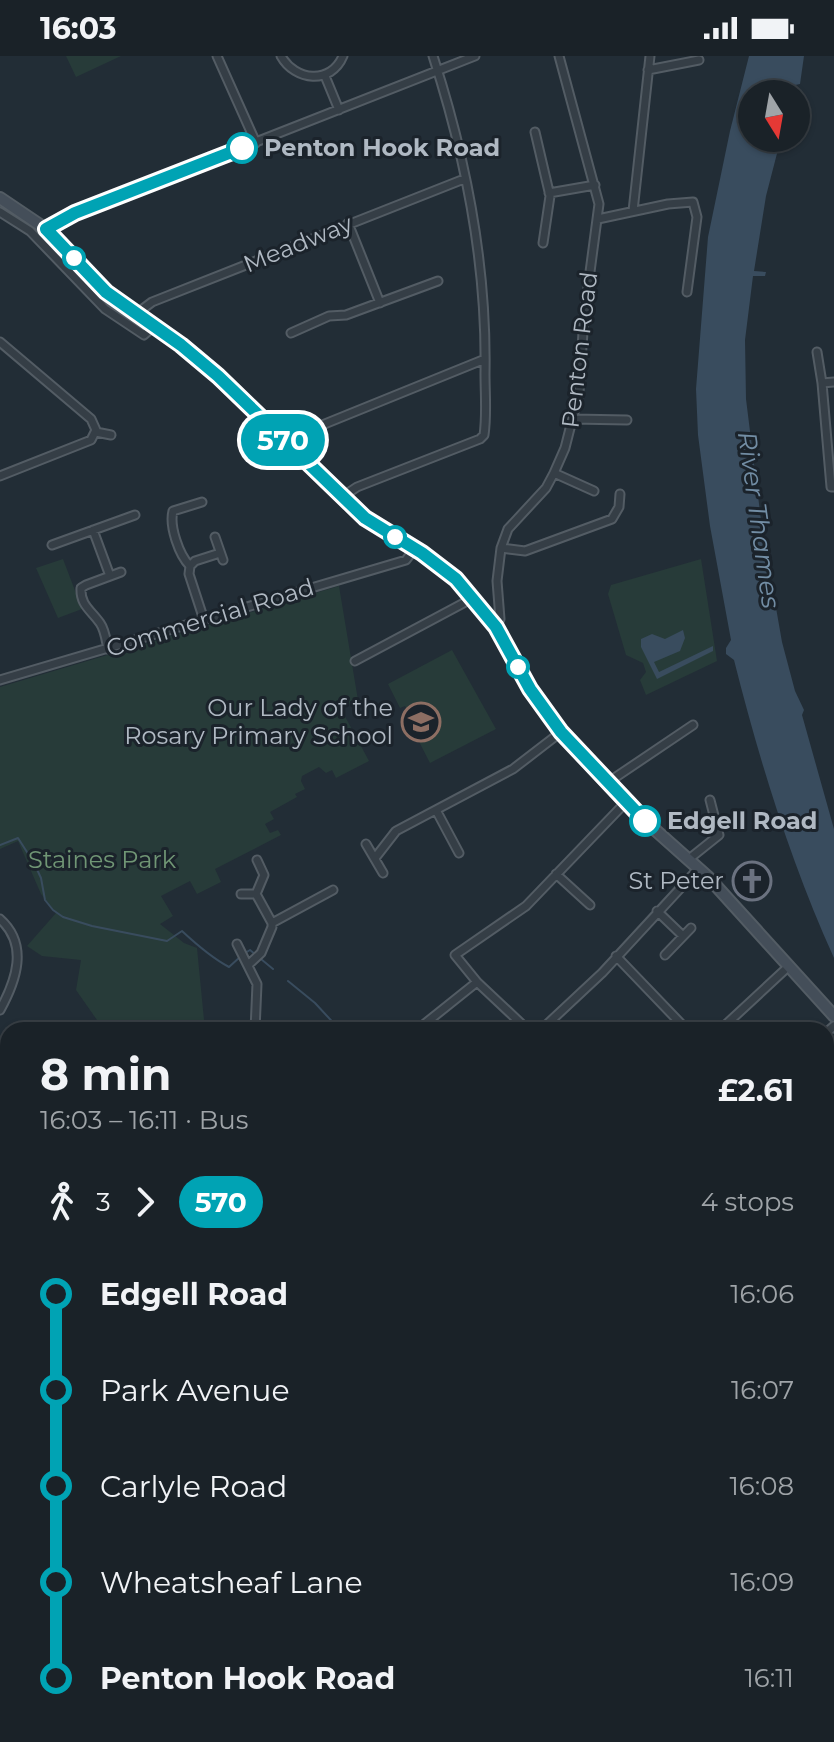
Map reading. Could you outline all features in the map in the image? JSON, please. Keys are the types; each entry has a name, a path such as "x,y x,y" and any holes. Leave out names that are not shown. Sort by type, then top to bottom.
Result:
{"main road":[{"path":"0,198 46,229 95,281 218,376 365,518 442,567 496,627 530,689 561,732 625,803 699,868 834,1016"}],"street":[{"path":"217,56 256,143"},
{"path":"281,56 289,68 315,77 325,76 336,69 343,56"},
{"path":"342,497 357,487 480,439 485,428 481,269 457,142 433,56"},
{"path":"46,229 75,213 475,56"},
{"name":"Penton Road","path":"496,627 500,619 497,581 501,548 508,529 546,488 554,473 565,448 579,393 584,317 599,204 559,56"},
{"path":"633,211 650,56"},
{"path":"648,70 699,60"},
{"path":"325,76 339,110"},
{"path":"533,138 549,193 541,238"},
{"name":"Meadway","path":"136,314 152,302 464,179"},
{"path":"549,193 595,185"},
{"path":"598,219 668,204 693,202 697,217 687,292"},
{"path":"0,212 30,231 105,309 144,335 154,326"},
{"path":"348,223 380,303"},
{"path":"291,333 329,316 346,315 438,281"},
{"path":"0,342 91,419 96,432"},
{"path":"817,352 831,487 834,487"},
{"path":"285,442 485,359"},
{"path":"822,383 834,382"},
{"path":"573,419 627,420"},
{"path":"96,432 111,435"},
{"path":"0,476 91,440 96,432"},
{"path":"554,473 594,491"},
{"path":"501,548 525,551 612,519 619,507 620,494"},
{"path":"190,566 185,561 171,519 173,511 191,500 202,502"},
{"path":"52,545 63,546 93,530 135,515"},
{"path":"93,530 110,576"},
{"path":"204,620 189,574 190,566 195,561 222,557 215,537"},
{"name":"Commercial Road","path":"0,680 406,560 415,548"},
{"path":"108,649 103,628 87,610 80,593 86,585 121,572"},
{"path":"355,661 473,598"},
{"path":"607,783 693,725"},
{"path":"375,858 396,831 513,769 561,732"},
{"path":"689,859 719,835 710,800"},
{"path":"520,1022 477,982 455,955 526,906 625,803"},
{"path":"436,810 459,853"},
{"path":"366,844 383,873"},
{"path":"256,894 264,875 257,860"},
{"path":"549,1022 699,868"},
{"path":"556,874 590,905"},
{"path":"272,923 333,890"},
{"path":"241,894 256,894"},
{"path":"248,965 259,956 269,939 272,923 256,894"},
{"path":"657,911 683,936"},
{"path":"0,919 8,928 19,958 16,976 0,1010"},
{"path":"665,955 691,928"},
{"path":"238,946 258,989 256,1022"},
{"path":"616,956 679,1022"},
{"path":"729,1022 789,966"},
{"path":"427,1022 477,982"}],"green space":[{"path":"66,56 121,56 76,77"},
{"path":"63,559 82,609 58,618 36,568"},
{"path":"701,559 717,661 646,695 640,680 646,672 643,663 626,655 608,594 611,585"},
{"name":"Staines Park","path":"339,586 358,700 341,709 369,761 336,778 332,770 326,773 319,767 302,776 305,789 270,812 274,819 265,824 270,833 278,830 281,835 215,869 221,882 197,894 190,881 161,896 173,916 160,924 184,943 197,948 204,1022 98,1022 76,990 81,960 42,956 27,946 56,913 41,894 18,841 0,849 0,687"},
{"path":"452,650 496,729 430,763 410,724 414,721 405,706 400,708 388,684"}],"water":[{"path":"749,56 804,56 801,80 743,80"},
{"name":"River Thames","path":"738,99 738,152 777,152 766,196 754,271 766,272 765,276 753,276 745,340 746,399 762,528 782,642 795,691 804,710 802,715 834,829 834,958 778,812 734,660 726,654 731,640 710,526 698,435 696,389 708,237"},
{"path":"683,630 685,638 680,651 654,662 659,672 713,646 713,651 657,679 641,647 641,639 652,634 665,639"}],"waterway":[{"path":"0,845 18,838 41,878 45,900 63,917 167,941 182,931 229,967 240,957"},
{"path":"245,953 250,950 273,969"},
{"path":"288,981 333,1022"}],"bus line":[{"name":"570","path":"242,148 53,222 46,229 106,292 181,345 218,376 365,518 422,553 456,579 496,627 530,689 561,732 645,821"}],"place":[{"name":"Penton Hook Road","path":"242,148"},
{"name":"Our Lady of the Rosary Primary School","path":"421,722"},
{"name":"Edgell Road","path":"645,821"},
{"name":"St Peter","path":"752,881"}]}
